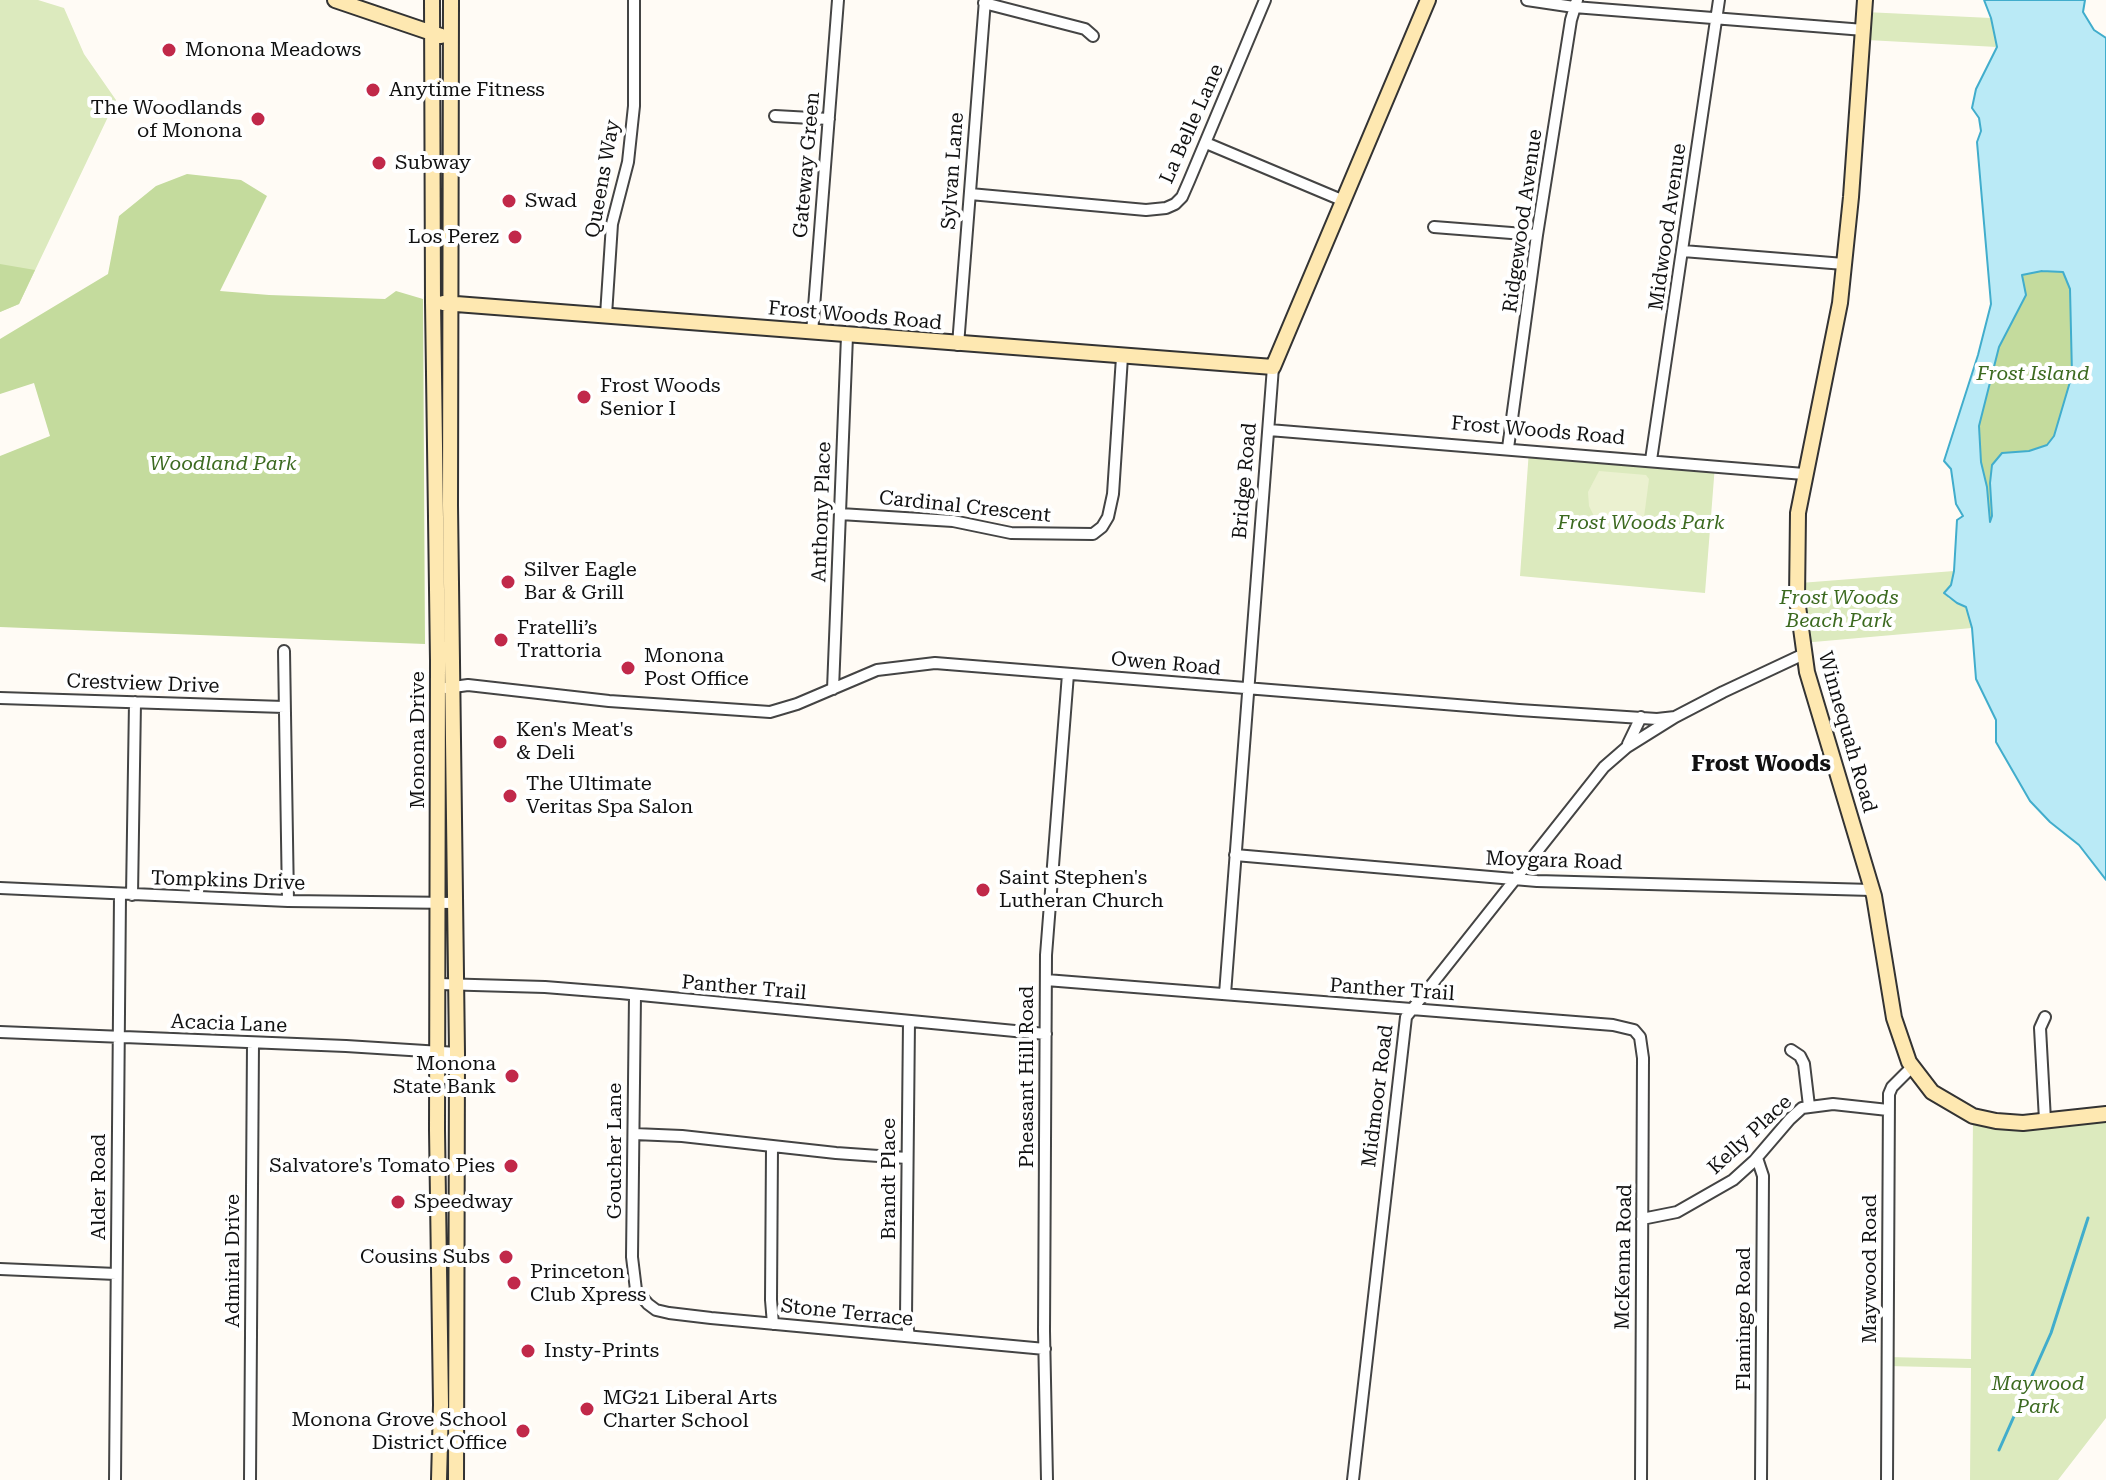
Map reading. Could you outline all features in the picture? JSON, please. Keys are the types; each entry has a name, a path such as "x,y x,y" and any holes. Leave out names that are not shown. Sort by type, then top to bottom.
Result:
{"street":[{"path":"335,0 452,38"},
{"name":"Monona Drive","path":"432,0 433,302 449,688 456,984 456,1480"},
{"name":"Monona Drive","path":"439,1480 438,902 449,688 451,0"},
{"name":"Queens Way","path":"606,315 612,224 630,147 634,106 634,0"},
{"name":"Gateway Green","path":"812,333 838,0"},
{"name":"La Belle Lane","path":"970,194 1146,210 1166,208 1182,197 1265,0"},
{"name":"Bridge Road","path":"1225,994 1273,367 1428,0"},
{"path":"1527,0 1864,30"},
{"name":"Midwood Avenue","path":"1651,460 1719,0"},
{"name":"Winnequah Road","path":"1865,0 1837,321 1798,513 1795,573 1810,686 1872,890 1880,921 1894,1018 1912,1067 1932,1092 1973,1116 1996,1121 2106,1114"},
{"path":"984,2 1085,29 1093,36"},
{"name":"Sylvan Lane","path":"958,345 984,2"},
{"name":"Ridgewood Avenue","path":"1508,448 1537,235 1576,4"},
{"path":"775,116 829,119"},
{"path":"1206,143 1344,201"},
{"path":"1434,227 1537,235"},
{"path":"1683,251 1844,264"},
{"name":"Frost Woods Road","path":"433,302 1273,367"},
{"name":"Anthony Place","path":"833,689 847,336"},
{"name":"Cardinal Crescent","path":"840,514 953,521 1011,533 1093,534 1108,517 1113,494 1122,357"},
{"name":"Frost Woods Road","path":"1269,430 1804,474"},
{"path":"284,651 288,901"},
{"name":"Owen Road","path":"449,688 465,692 520,693 770,712 797,704 877,670 943,663 1249,689 1675,717 1804,654"},
{"name":"Pheasant Hill Road","path":"1047,1480 1046,980 1068,674"},
{"name":"Crestview Drive","path":"0,698 284,707"},
{"path":"132,895 135,702"},
{"name":"Midmoor Road","path":"1627,747 1641,717"},
{"name":"Midmoor Road","path":"1353,1480 1404,1023 1410,1010 1604,767 1627,747 1675,717"},
{"name":"Moygara Road","path":"1235,855 1516,879 1872,890"},
{"name":"Tompkins Drive","path":"0,888 288,901 454,903"},
{"name":"Alder Road","path":"115,1480 120,895"},
{"name":"Panther Trail","path":"1046,980 1613,1025 1634,1030 1638,1034"},
{"name":"Panther Trail","path":"439,984 554,988 1046,1034"},
{"name":"Goucher Lane","path":"635,995 632,1257 636,1290 648,1304"},
{"path":"2045,1017 2040,1028 2045,1120"},
{"name":"Brandt Place","path":"909,1021 906,1317 909,1336"},
{"name":"Acacia Lane","path":"0,1032 457,1053"},
{"name":"McKenna Road","path":"1638,1034 1643,1058 1641,1480"},
{"name":"Admiral Drive","path":"250,1480 253,1043"},
{"path":"1791,1050 1800,1056 1804,1064 1809,1106"},
{"name":"Maywood Road","path":"1887,1480 1888,1110 1892,1087 1912,1067"},
{"name":"Kelly Place","path":"1642,1219 1662,1217 1691,1206 1733,1180 1757,1158 1790,1119 1809,1106 1833,1104 1888,1110"},
{"path":"634,1134 907,1158"},
{"path":"772,1147 773,1324"},
{"name":"Flamingo Road","path":"1757,1158 1763,1176 1761,1480"},
{"path":"0,1269 116,1274"},
{"name":"Stone Terrace","path":"648,1304 669,1313 1045,1349"}],"green space":[{"path":"0,0 38,0 64,8 84,54 116,100 19,304 0,312"},
{"path":"1865,12 1991,18 1997,47 1867,40"},
{"name":"Woodland Park","path":"187,174 241,180 267,196 220,291 385,299 396,291 423,299 425,644 0,627 0,456 50,436 34,383 0,394 0,339 108,274 119,216 156,186"},
{"path":"0,264 35,270 19,304 0,312"},
{"name":"Frost Island","path":"2042,271 2063,272 2070,289 2072,375 2054,437 2047,445 2029,451 2002,453 1990,483 1992,516 1989,524 1979,426 1999,347 2026,295 2022,275"},
{"name":"Frost Woods Park","path":"1529,450 1715,465 1705,593 1520,576"},
{"path":"1599,471 1646,475 1649,479 1643,525 1621,533 1609,530 1595,518 1589,506 1588,492"},
{"name":"Frost Woods Beach Park","path":"1954,571 1948,598 1966,607 1972,628 1802,643 1800,583"},
{"name":"Maywood Park","path":"2106,1114 2106,1418 2058,1480 1970,1480 1971,1368 1888,1366 1888,1357 1971,1359 1973,1116 1996,1121"}],"water":[{"path":"1984,0 2085,0 2083,12 2094,30 2106,38 2106,880 2079,845 2030,801 1996,742 1996,720 1976,679 1972,628 1966,607 1944,593 1951,585 1957,520 1963,516 1956,504 1951,469 1944,461 1991,304 1977,142 1981,131 1979,118 1972,108 1976,89 1997,47","holes":["2042,271 2063,272 2070,289 2072,375 2054,436 2047,445 2029,451 2002,453 1992,465 1990,522 1979,426 1999,347 2026,295 2022,275"]}],"waterway":[{"path":"1999,1450 2051,1333 2088,1218"}],"place":[{"name":"Monona Meadows","path":"169,50"},
{"name":"Anytime Fitness","path":"373,90"},
{"name":"The Woodlands of Monona","path":"258,119"},
{"name":"Subway","path":"379,163"},
{"name":"Swad","path":"509,201"},
{"name":"Los Perez","path":"515,237"},
{"name":"Frost Woods Senior I","path":"584,397"},
{"name":"Silver Eagle Bar & Grill","path":"508,582"},
{"name":"Fratelli’s Trattoria","path":"501,640"},
{"name":"Monona Post Office","path":"628,668"},
{"name":"Ken's Meat's & Deli","path":"500,742"},
{"name":"The Ultimate Veritas Spa Salon","path":"510,796"},
{"name":"Saint Stephen's Lutheran Church","path":"983,890"},
{"name":"Monona State Bank","path":"512,1076"},
{"name":"Salvatore's Tomato Pies","path":"511,1166"},
{"name":"Speedway","path":"398,1202"},
{"name":"Cousins Subs","path":"506,1257"},
{"name":"Princeton Club Xpress","path":"514,1283"},
{"name":"Insty-Prints","path":"528,1351"},
{"name":"MG21 Liberal Arts Charter School","path":"587,1409"},
{"name":"Monona Grove School District Office","path":"523,1431"}],"district":[{"name":"Frost Woods","path":"1761,765"}]}
